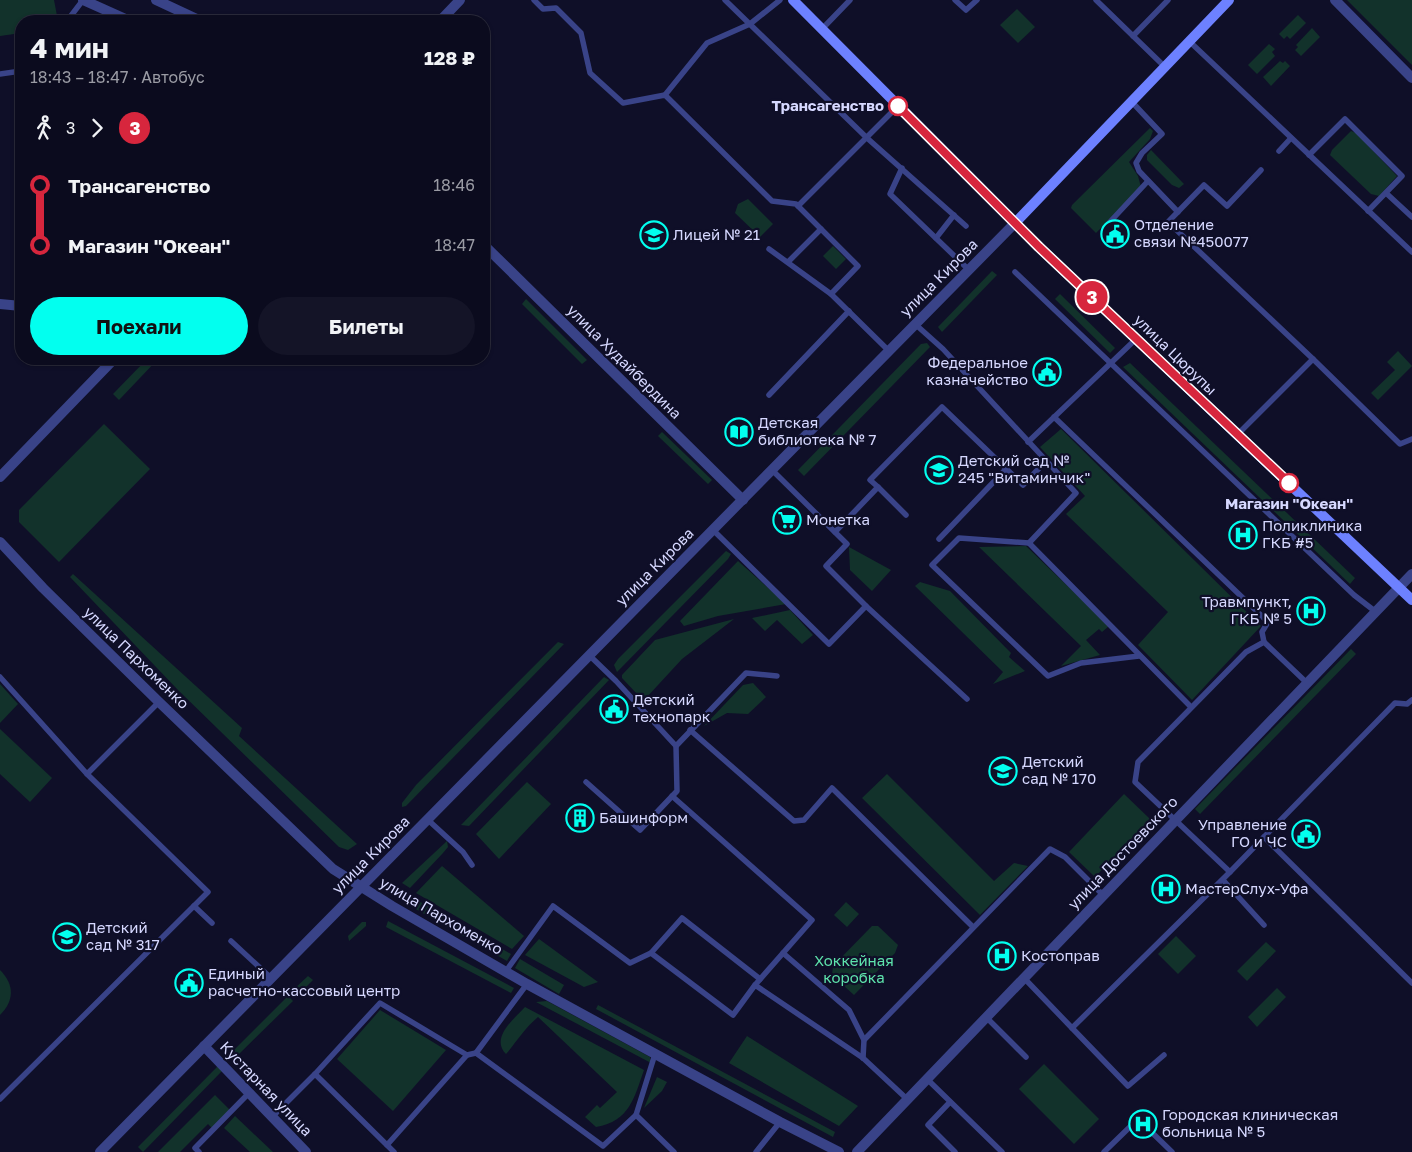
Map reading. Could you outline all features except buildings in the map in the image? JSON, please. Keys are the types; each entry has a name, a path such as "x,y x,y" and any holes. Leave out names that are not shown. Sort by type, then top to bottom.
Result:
{"main road":[{"name":"улица Цюрупы","path":"793,0 1015,223 1412,600"},
{"name":"улица Кирова","path":"1015,223 1229,0"}],"street":[{"path":"83,0 117,15"},
{"path":"156,0 188,15"},
{"path":"446,15 460,0"},
{"path":"1335,0 1412,78"},
{"name":"улица Кирова","path":"100,1152 1015,223"},
{"name":"улица Худайбердина","path":"490,251 742,500"},
{"path":"0,304 15,305"},
{"path":"0,477 108,365"},
{"name":"улица Пархоменко","path":"0,542 43,588 159,702 334,869 361,887 527,984 780,1122 839,1152"},
{"name":"улица Достоевского","path":"856,1152 1412,574"},
{"name":"Кустарная улица","path":"204,1046 306,1152"}],"lane":[{"path":"72,15 83,0"},
{"path":"534,0 543,9 556,8 581,33 590,73 623,103 665,94 706,43 750,24 780,0"},
{"path":"725,0 867,138 966,226"},
{"path":"822,29 850,0"},
{"path":"955,0 966,10 977,0"},
{"path":"1096,0 1164,66"},
{"path":"1133,36 1168,0"},
{"path":"1189,41 1412,252"},
{"path":"0,74 15,72"},
{"path":"665,94 772,201 798,206 858,266 831,294"},
{"path":"1130,101 1162,134 1142,153 1136,163 1139,171 1178,212"},
{"path":"798,206 898,106"},
{"path":"1309,155 1344,119 1402,176 1368,211"},
{"path":"1279,151 1291,138"},
{"path":"902,168 890,194 969,270"},
{"path":"1261,170 1227,206 1204,185 1168,222 1400,444 1412,439"},
{"path":"1108,224 1148,181"},
{"path":"1386,193 1412,217"},
{"path":"936,238 954,215"},
{"path":"788,262 821,229"},
{"path":"769,249 831,294 889,351"},
{"path":"1015,272 1354,595 1376,612"},
{"path":"769,395 849,311"},
{"path":"915,324 942,349 1076,493 1029,543"},
{"path":"1028,442 1136,339"},
{"path":"1237,435 1313,359"},
{"path":"906,515 870,480 942,407 1023,486 1046,461"},
{"path":"1054,418 1268,622 1262,632 1264,642 1307,683"},
{"path":"939,539 1006,469"},
{"path":"772,470 847,544 826,566 966,699"},
{"path":"835,532 878,488"},
{"path":"713,530 829,644 866,606"},
{"path":"1139,656 1081,663 1048,676 932,565 959,538 1029,543 1191,707"},
{"path":"1230,872 1135,782 1138,762 1246,652 1264,642"},
{"path":"586,782 640,830 677,792 676,746 616,681 589,655"},
{"path":"676,746 746,673 777,676"},
{"path":"0,676 87,774 208,892 0,1098"},
{"path":"87,774 159,702"},
{"path":"1072,1028 1223,880 1395,703 1410,704"},
{"path":"690,730 794,821 804,820 832,788 972,926"},
{"path":"651,953 733,1015 755,984 812,920 672,796"},
{"path":"427,819 463,852 472,865"},
{"path":"1264,837 1412,983"},
{"path":"864,1040 972,926 1050,849 1065,857 1103,895"},
{"path":"1223,880 1264,926"},
{"path":"194,906 212,923"},
{"path":"506,971 553,906 630,963 651,953 682,918 760,979"},
{"path":"231,940 271,978"},
{"path":"783,953 850,1010 864,1040 863,1058"},
{"path":"1024,978 1128,1086 1164,1054"},
{"path":"387,1145 467,1055 476,1053 527,984"},
{"path":"755,984 863,1058 907,1099"},
{"path":"272,1117 315,1074 380,1003 467,1055"},
{"path":"986,1017 1026,1057"},
{"path":"476,1053 603,1146 636,1115 655,1054"},
{"path":"315,1074 394,1152"},
{"path":"927,1079 1002,1152"},
{"path":"199,1152 195,1148 249,1093"},
{"path":"950,1102 928,1125 955,1152"},
{"path":"636,1115 674,1152"},
{"path":"1104,1152 1138,1119 1172,1152"},
{"path":"756,1152 780,1122"}],"green space":[{"path":"0,0 54,0 57,15 15,15 15,34 0,36"},
{"path":"1347,0 1412,0 1412,65"},
{"path":"1017,9 1035,27 1018,43 1000,25"},
{"path":"1298,15 1306,23 1290,39 1287,36 1284,39 1279,34"},
{"path":"1312,28 1320,37 1301,56 1295,50 1298,47 1296,45"},
{"path":"1269,44 1275,49 1272,52 1275,56 1257,74 1248,65"},
{"path":"1280,61 1283,63 1285,61 1290,66 1271,86 1263,77"},
{"path":"1150,128 1153,131 1150,139 1129,162 1138,176 1141,187 1096,233 1071,208 1072,205"},
{"path":"1351,131 1356,133 1397,176 1379,196 1371,194 1330,155 1332,150"},
{"path":"1151,150 1184,184 1179,188 1172,185 1147,160 1147,155"},
{"path":"748,199 773,224 760,237 735,213 738,204"},
{"path":"833,246 846,259 836,269 823,256"},
{"path":"992,271 997,275 942,332 938,327"},
{"path":"1060,294 1115,348 1110,353 1055,299"},
{"path":"526,299 587,360 582,364 522,304"},
{"path":"927,343 930,347 804,476 798,470 921,344"},
{"path":"1398,351 1412,366 1378,400 1371,393 1395,370 1387,362"},
{"path":"1130,363 1355,578 1350,584 1123,367"},
{"path":"141,365 152,365 119,400 113,394"},
{"path":"104,424 150,469 59,562 19,522 19,510"},
{"path":"1061,429 1261,626 1192,700 1138,645 1168,612 1066,514 1085,496 1040,447"},
{"path":"662,432 712,480 708,484 658,436"},
{"path":"1026,546 1109,626 1102,632 1099,629 1086,640 1100,655 1061,666 1081,646 979,547"},
{"path":"849,547 891,570 872,591 850,570"},
{"path":"726,551 731,554 728,559 617,672 614,665 618,659"},
{"path":"738,561 786,604 718,616 684,626 680,621"},
{"path":"73,574 242,728 239,736 357,844 348,850 339,847 178,690 70,577"},
{"path":"920,582 950,591 1011,653 1009,657 1025,671 993,684 1003,672 915,586"},
{"path":"790,610 813,635 802,644 777,620 765,631 752,618"},
{"path":"734,619 682,659 646,698 638,695 622,678 622,675 655,640"},
{"path":"558,642 564,644 406,806 402,807 402,803 416,785"},
{"path":"1351,649 1356,654 1200,814 1195,809"},
{"path":"604,677 609,680 469,826 461,825"},
{"path":"753,683 766,697 748,714 727,713 704,726 743,685"},
{"path":"0,684 18,704 0,723"},
{"path":"0,729 52,778 30,802 0,774"},
{"path":"887,774 994,881 1014,863 1028,866 980,915 862,798"},
{"path":"527,782 551,804 499,859 476,834"},
{"path":"1124,794 1150,819 1095,877 1069,852"},
{"path":"447,841 448,847 410,888 402,883"},
{"path":"442,866 524,936 512,949 416,893"},
{"path":"410,896 511,954 507,961 405,903"},
{"path":"846,902 859,914 847,927 834,915"},
{"path":"388,921 514,988 511,993 386,927"},
{"path":"362,922 366,922 366,926 349,941 348,936"},
{"name":"Хоккейная коробка","path":"872,926 878,926 898,945 895,953 854,995 832,975 833,966"},
{"path":"1176,936 1196,956 1178,974 1158,954"},
{"path":"539,939 598,982 584,987 525,955"},
{"path":"1266,942 1276,951 1247,981 1237,971"},
{"path":"520,959 564,985 559,994 515,968"},
{"path":"0,970 8,981 11,993 5,1010 0,1015"},
{"path":"308,976 313,980 299,994 294,989"},
{"path":"1277,988 1286,997 1257,1027 1248,1017"},
{"path":"288,996 293,1001 234,1059 230,1054"},
{"path":"547,1001 650,1057 651,1063 536,1002"},
{"path":"598,1005 835,1132 833,1137 596,1009"},
{"path":"525,1007 644,1070 633,1099 623,1114 616,1120 596,1127 585,1117 597,1105 600,1108 617,1092 538,1017 506,1054 502,1048 502,1035"},
{"path":"380,1010 446,1050 393,1111 337,1059"},
{"path":"747,1036 858,1106 839,1126 729,1063"},
{"path":"1044,1064 1099,1119 1074,1144 1019,1089"},
{"path":"218,1066 222,1071 143,1152 138,1147"},
{"path":"657,1077 667,1082 662,1091 644,1108"},
{"path":"215,1095 230,1110 213,1129 208,1124 180,1152 158,1152"},
{"path":"235,1116 273,1152 250,1152 224,1128"}],"bus line":[{"name":"3","path":"898,106 1039,247 1289,483"}],"place":[{"name":"Трансагенство","path":"898,106"},
{"name":"Отделение связи №450077","path":"1115,234"},
{"name":"Лицей № 21","path":"654,235"},
{"name":"Федеральное казначейство","path":"1047,372"},
{"name":"Детская библиотека № 7","path":"739,432"},
{"name":"Детский сад № 245 \"Витаминчик\"","path":"939,470"},
{"name":"Магазин \"Океан\"","path":"1289,483"},
{"name":"Монетка","path":"787,520"},
{"name":"Поликлиника ГКБ #5","path":"1243,535"},
{"name":"Травмпункт, ГКБ № 5","path":"1311,611"},
{"name":"Детский технопарк","path":"614,709"},
{"name":"Детский сад № 170","path":"1003,771"},
{"name":"Башинформ","path":"580,818"},
{"name":"Управление ГО и ЧС","path":"1306,834"},
{"name":"МастерСлух-Уфа","path":"1166,889"},
{"name":"Детский сад № 317","path":"67,937"},
{"name":"Костоправ","path":"1002,956"},
{"name":"Единый расчетно-кассовый центр","path":"189,983"},
{"name":"Городская клиническая больница № 5","path":"1143,1124"}]}
